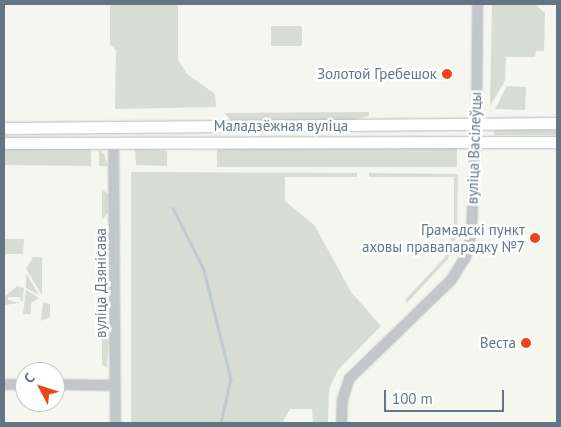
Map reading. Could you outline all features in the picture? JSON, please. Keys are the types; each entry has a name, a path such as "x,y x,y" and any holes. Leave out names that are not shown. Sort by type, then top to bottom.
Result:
{"main road":[{"name":"Маладзёжная вуліца","path":"4,128 557,123"},
{"name":"вуліца Васілеўцы","path":"475,142 476,124"},
{"path":"220,126 220,141"},
{"path":"113,127 113,143"},
{"name":"Маладзёжная вуліца","path":"4,143 220,141 557,142"}],"street":[{"name":"вуліца Васілеўцы","path":"476,124 477,4"},
{"name":"вуліца Васілеўцы","path":"342,423 342,400 349,378 451,279 465,257 471,231 475,142"},
{"name":"вуліца Дзянісава","path":"113,143 115,423"},
{"path":"65,384 115,385"}],"shaded area":[{"path":"110,4 178,4 178,60 187,74 215,94 216,107 115,109 116,50 110,44"},
{"path":"492,4 535,4 545,13 544,51 536,51 535,57 506,57 505,81 490,106"},
{"path":"271,26 302,26 302,46 271,46"},
{"path":"507,86 526,87 525,110 495,109"},
{"path":"369,112 369,116 347,121 232,121 224,113"},
{"path":"494,129 557,130 557,135 494,135"},
{"path":"4,147 91,148 91,166 4,165"},
{"path":"242,147 457,148 457,167 217,167 217,150"},
{"path":"135,148 167,151 167,166 136,165"},
{"path":"99,150 104,154 108,166 99,166"},
{"path":"131,172 357,173 357,177 285,177 285,201 315,226 351,292 381,326 338,370 329,389 328,423 313,423 312,409 290,409 282,423 131,423"},
{"path":"369,173 458,174 457,234 448,259 407,303 405,300 445,257 454,233 454,177 369,177"},
{"path":"102,189 108,194 108,213 102,220"},
{"path":"101,226 109,232 109,313 102,322"},
{"path":"4,239 24,239 23,254 4,254"},
{"path":"33,257 42,257 42,295 26,269"},
{"path":"26,273 39,295 26,288"},
{"path":"17,286 24,288 22,302 19,297 8,297 8,300 20,303 4,305 4,297"},
{"path":"26,290 39,298 31,303 31,314 23,314"},
{"path":"43,302 50,304 50,317 41,321"},
{"path":"102,330 109,335 107,368 102,364"}],"waterway":[{"path":"173,208 204,270 231,379 221,423"}],"place":[{"name":"Золотой Гребешок","path":"447,74"},
{"name":"Грамадскі пункт аховы правапарадку №7","path":"535,238"},
{"name":"Веста","path":"526,343"}]}
